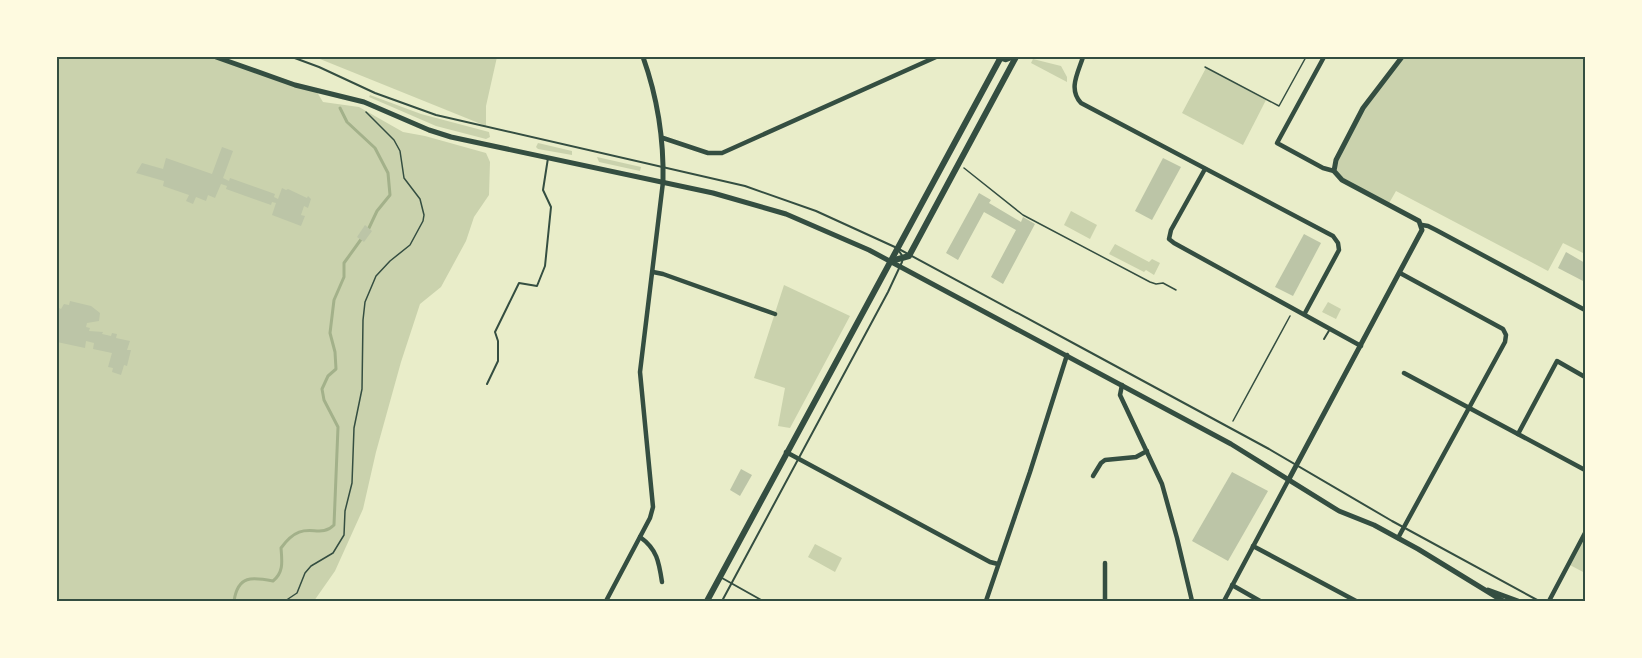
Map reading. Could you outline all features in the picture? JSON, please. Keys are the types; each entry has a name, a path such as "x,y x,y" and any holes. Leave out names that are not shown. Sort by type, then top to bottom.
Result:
{"main road":[{"path":"891,261 906,256 972,140 1015,57"},
{"path":"707,601 1000,58"},
{"path":"960,133 972,140"}],"street":[{"path":"216,57 295,85 364,102 451,137 713,193 786,214 901,266 1231,444 1346,515 1374,525 1398,538 1503,601"},
{"path":"606,601 650,518 653,507 640,372 664,167 663,138 653,85 643,57"},
{"path":"663,138 713,154 722,153 936,57"},
{"path":"1000,58 1006,60 1015,57"},
{"path":"1083,57 1074,86 1075,96 1082,103 1333,236 1338,243 1339,250 1305,314"},
{"path":"1324,57 1277,143 1334,171 1342,180 1419,221 1422,225 1436,230 1585,310"},
{"path":"1334,171 1335,160 1363,108 1402,57"},
{"path":"1205,169 1171,230 1169,239 1361,346"},
{"path":"1224,601 1400,273 1422,230 1422,225"},
{"path":"653,272 775,314"},
{"path":"1398,538 1505,342 1505,332 1400,273"},
{"path":"986,601 1067,356"},
{"path":"1518,434 1557,362 1585,376"},
{"path":"1404,373 1585,470"},
{"path":"1122,386 1120,396 1157,471 1170,512 1192,601"},
{"path":"786,452 990,562 998,564"},
{"path":"1093,476 1106,460 1136,457 1147,452"},
{"path":"1549,601 1585,533"},
{"path":"640,537 651,544 658,557 662,582"},
{"path":"1253,546 1356,601"},
{"path":"1105,563 1105,601"},
{"path":"1232,585 1260,601"},
{"path":"1484,588 1518,601"}],"lane":[{"path":"292,57 375,93 436,115 771,193 824,214 897,248 906,256 1269,449 1404,528 1539,601"},
{"path":"488,384 498,361 498,341 495,332 504,313 519,283 537,286 545,266 551,207 543,190 548,158"},
{"path":"897,248 906,256"},
{"path":"722,601 906,256"},
{"path":"1324,339 1330,328"},
{"path":"720,577 763,601"}],"path":[{"path":"1205,67 1279,106 1306,57"},
{"path":"285,601 297,593 305,573 311,566 333,553 344,535 345,511 352,483 354,428 362,389 365,302 376,276 410,245 424,215 420,199 404,178 400,151 394,141 366,114 364,102"},
{"path":"958,165 970,171 975,179 1023,215 1150,282 1163,283 1176,290"},
{"path":"1233,421 1292,313 1288,310 1290,306"}],"green space":[{"path":"57,57 216,57 315,89 323,102 359,107 403,132 486,153 490,162 489,195 474,217 466,241 441,287 420,304 401,362 363,509 335,571 314,601 57,601"},
{"path":"315,57 497,57 486,106 486,126"},
{"path":"1402,57 1585,57 1585,254 1563,243 1548,271 1396,191 1388,205 1337,176 1336,160 1363,108"},
{"path":"1033,59 1061,66 1067,82 1031,63"},
{"path":"1206,68 1266,100 1243,145 1182,113"},
{"path":"370,95 421,114 489,132 490,137 486,139 436,126 369,97"},
{"path":"538,143 572,151 572,155 538,149 536,147"},
{"path":"597,157 641,167 640,171 599,162"},
{"path":"1071,211 1097,225 1090,239 1064,225"},
{"path":"1115,244 1149,262 1152,259 1160,263 1154,275 1109,254"},
{"path":"784,285 850,316 790,428 778,426 785,388 754,378"},
{"path":"1328,302 1341,309 1336,319 1322,312"},
{"path":"1585,533 1585,573 1568,564"},
{"path":"815,544 842,558 835,572 808,557"}],"building":[{"path":"222,147 233,151 223,178 229,181 230,178 275,194 274,197 278,199 282,188 311,199 308,208 304,206 301,215 305,216 301,226 272,215 276,203 272,202 271,205 226,189 227,186 221,184 215,198 208,195 206,201 196,197 193,204 186,201 189,195 163,186 164,181 136,173 142,163 163,169 166,158 212,174"},
{"path":"1163,158 1181,167 1152,220 1135,211"},
{"path":"979,193 991,200 989,203 1021,222 1023,217 1035,224 1003,284 991,277 1016,230 984,212 958,260 946,253"},
{"path":"365,225 372,231 364,242 357,237"},
{"path":"1304,234 1321,243 1293,296 1275,287"},
{"path":"1566,252 1585,263 1585,282 1558,268"},
{"path":"70,301 91,306 100,313 99,321 87,323 86,327 90,328 89,331 103,332 102,334 111,336 112,333 117,334 116,338 130,341 127,350 131,350 127,366 124,365 121,375 112,372 113,368 108,367 112,353 93,349 94,343 86,341 85,348 57,342 57,307 61,309 64,304 69,305"},
{"path":"741,469 752,475 740,496 730,490"},
{"path":"1232,472 1268,491 1228,561 1192,541"}],"waterway":[{"path":"340,108 347,122 375,148 388,173 390,195 377,211 368,230"},
{"path":"234,601 239,586 243,582 252,579 273,581 277,578 282,566 281,548 289,538 297,533 322,531 334,525 338,427 324,400 322,389 328,376 336,369 335,352 330,333 334,300 344,277 344,263 362,238"}]}
